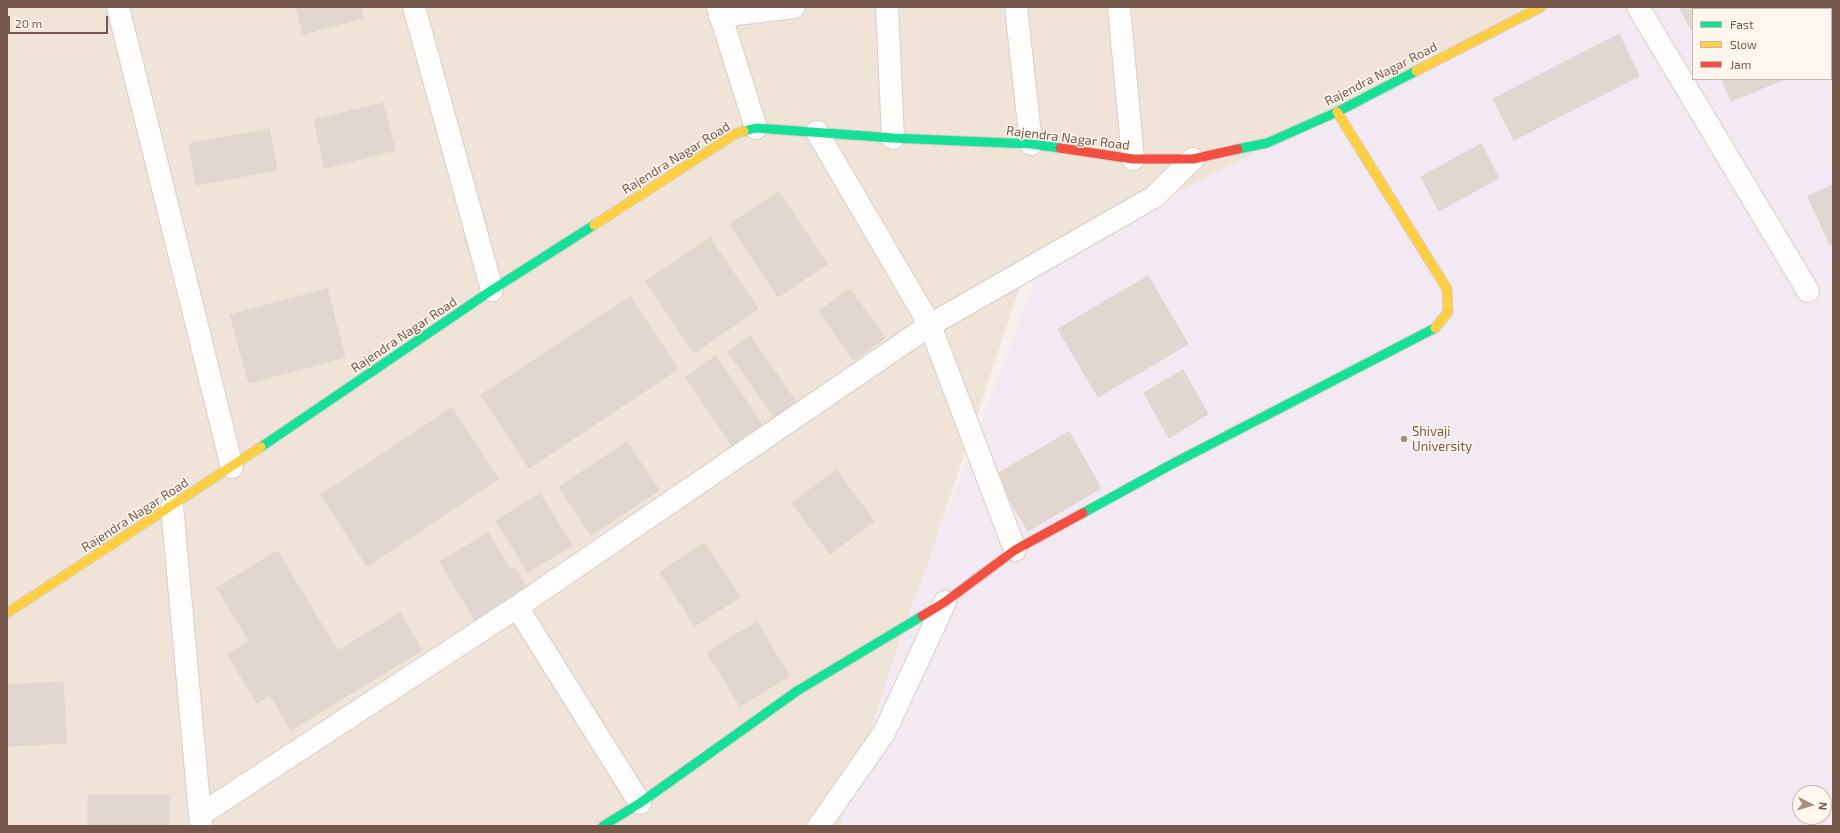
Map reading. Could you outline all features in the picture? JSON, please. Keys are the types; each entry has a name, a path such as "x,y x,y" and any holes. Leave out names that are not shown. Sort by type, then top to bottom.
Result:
{"street":[{"path":"118,7 232,467"},
{"path":"414,7 492,290"},
{"path":"887,7 893,138"},
{"path":"1016,7 1031,144"},
{"path":"1119,7 1132,159"},
{"name":"Rajendra Nagar Road","path":"7,613 232,467 492,290 735,134 756,128 893,138 1031,144 1132,159 1193,159 1267,143 1337,112 1541,7"},
{"path":"1638,7 1808,291"},
{"path":"756,128 719,11 785,8"},
{"path":"603,826 640,803 797,691 945,602 1015,550 1174,463 1435,328 1448,312 1447,289 1337,112"},
{"path":"817,132 930,325 1015,550"},
{"path":"172,506 200,820 517,607 930,325 1154,197 1193,159"},
{"path":"819,826 884,733 945,602"},
{"path":"517,607 640,803"}],"shaded area":[{"path":"7,7 1549,7 1025,271 841,826 7,826"},
{"name":"Shivaji University","path":"1540,7 1833,7 1833,826 839,826 908,616 1042,261"}],"building":[{"path":"296,7 360,7 363,18 303,34"},
{"path":"1679,7 1750,7 1692,8 1692,31"},
{"path":"1619,34 1639,76 1514,140 1493,99"},
{"path":"1722,80 1783,80 1731,101"},
{"path":"383,103 395,150 325,168 314,120"},
{"path":"269,129 277,170 196,185 189,144"},
{"path":"1481,144 1499,178 1439,211 1421,177"},
{"path":"1833,185 1833,243 1830,245 1808,196"},
{"path":"779,192 827,264 778,297 730,224"},
{"path":"710,238 758,309 694,353 646,281"},
{"path":"1148,276 1188,344 1098,397 1058,329"},
{"path":"327,289 345,357 249,383 230,315"},
{"path":"850,289 885,338 854,360 819,311"},
{"path":"630,297 678,369 529,468 481,395"},
{"path":"750,336 798,405 777,421 728,352"},
{"path":"716,356 765,429 735,450 686,377"},
{"path":"1183,370 1208,414 1169,438 1144,393"},
{"path":"452,408 498,479 367,566 321,495"},
{"path":"1069,432 1101,488 1028,531 995,475"},
{"path":"627,442 659,490 591,535 559,487"},
{"path":"836,470 874,521 830,554 792,503"},
{"path":"540,494 572,545 528,572 496,521"},
{"path":"488,533 510,569 514,567 527,588 475,620 440,562"},
{"path":"704,543 740,597 695,626 660,572"},
{"path":"277,551 338,651 400,613 422,650 291,730 270,695 257,703 228,655 249,641 217,588"},
{"path":"757,622 789,676 740,706 707,652"},
{"path":"63,682 66,743 7,746 7,685"},
{"path":"88,795 169,795 169,826 88,826"}],"traffic: fast":[{"path":"1238,149 1267,143 1337,112 1416,71"},
{"path":"744,131 756,128 893,138 1031,144 1060,148"},
{"path":"261,447 492,290 594,225"},
{"path":"1083,513 1174,463 1435,328"},
{"path":"603,826 640,803 797,691 922,616"}],"traffic: slow":[{"path":"1416,71 1541,7"},
{"path":"1337,112 1447,289 1448,312 1435,328"},
{"path":"594,225 735,134 744,131"},
{"path":"7,613 261,447"}],"traffic: jam":[{"path":"1060,148 1133,159 1193,159 1238,149"},
{"path":"922,616 945,602 1015,550 1083,513"}],"place":[{"name":"Shivaji University","path":"1404,439"}]}
